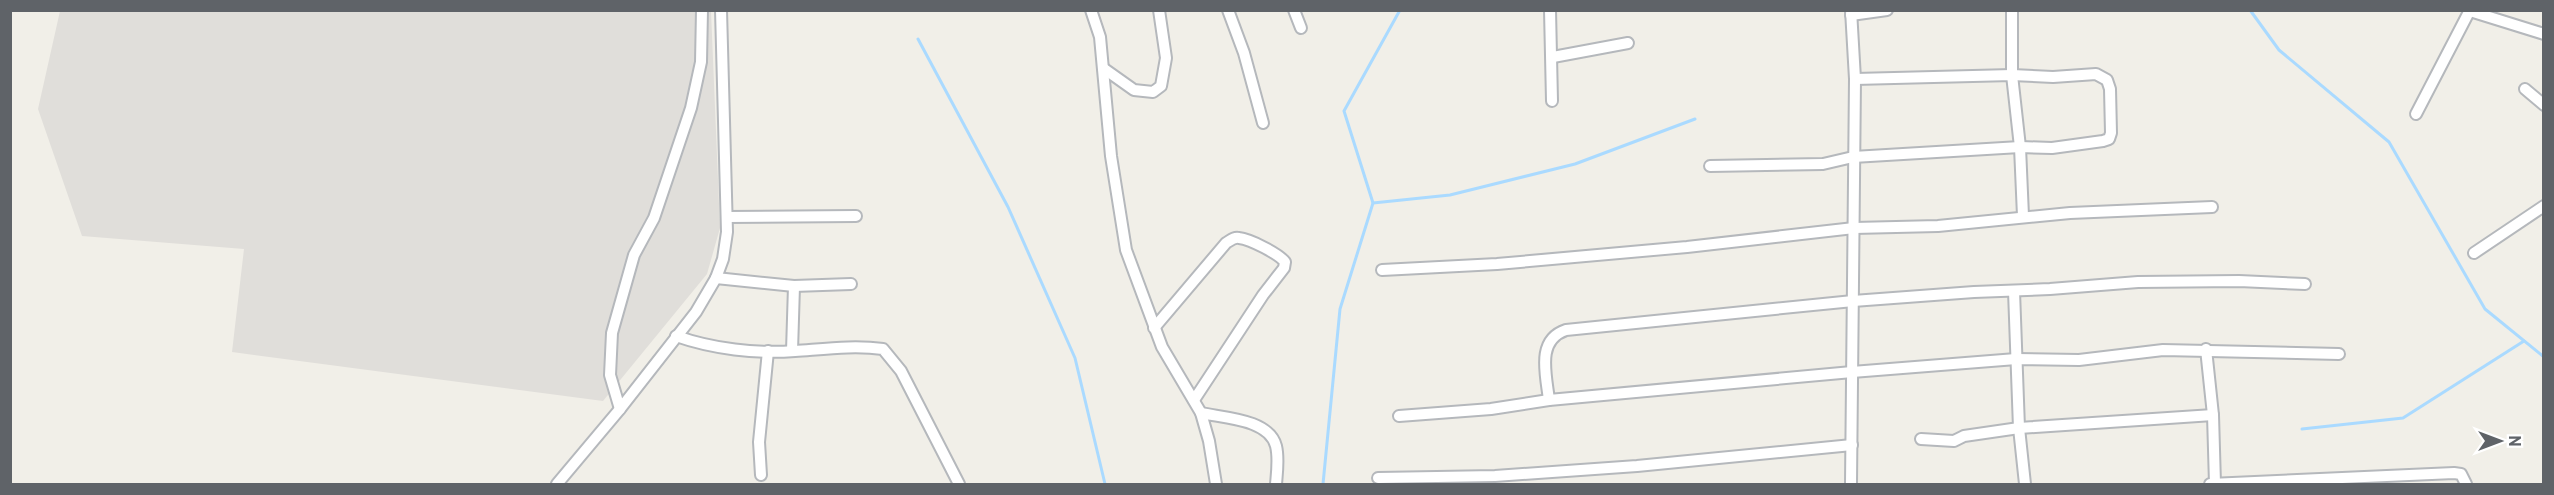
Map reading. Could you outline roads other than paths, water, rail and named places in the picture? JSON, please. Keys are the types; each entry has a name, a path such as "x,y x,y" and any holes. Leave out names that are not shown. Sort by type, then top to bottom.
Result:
{"street":[{"path":"620,409 609,375 612,333 634,255 654,218 691,108 701,62 702,10"},
{"path":"557,484 620,409 696,312 716,278 725,247 727,217 721,10"},
{"path":"1091,10 1100,37 1111,156 1126,250 1162,347 1201,413 1209,441 1216,484"},
{"path":"1103,68 1134,90 1153,92 1161,86 1166,58 1159,10"},
{"path":"1228,10 1244,53 1263,123"},
{"path":"1294,10 1301,28"},
{"path":"1550,10 1553,57 1552,101"},
{"path":"1851,484 1855,79 1851,13 1887,10"},
{"path":"2012,10 2012,75 2020,147 2023,216"},
{"path":"2416,114 2470,11 2544,34"},
{"path":"1553,57 1628,44"},
{"path":"1710,166 1823,164 1853,157 2020,147 2052,148 2109,139 2111,133 2110,89 2107,80 2096,74 2053,77 2012,75 1855,79"},
{"path":"2525,89 2544,105"},
{"path":"2474,252 2544,206"},
{"path":"1382,270 1497,264 1687,247 1854,228 1938,226 2023,216 2212,207"},
{"path":"727,217 856,216"},
{"path":"1154,328 1226,243 1233,238 1241,238 1281,256 1285,262 1284,268 1263,295 1194,400"},
{"path":"716,278 794,286 851,284"},
{"path":"1549,399 1545,364 1546,349 1555,334 1566,330 1853,301 2138,282 2239,281 2305,284"},
{"path":"792,351 794,286"},
{"path":"2014,291 2019,428 2025,484"},
{"path":"676,336 720,347 768,351 830,348 883,349 901,371 959,484"},
{"path":"2206,349 2213,415 2215,484"},
{"path":"1399,416 1491,409 1549,399 2016,359 2079,360 2163,350 2206,349 2338,354"},
{"path":"761,475 759,442 768,351"},
{"path":"1201,413 1241,421 1260,427 1270,434 1276,446 1276,484"},
{"path":"1921,439 1954,441 1964,436 2019,428 2213,415"},
{"path":"1378,478 1495,476 1637,466 1852,445"},
{"path":"2210,484 2397,480 2454,473 2461,474 2466,484"}],"waterway":[{"path":"1323,484 1340,309 1373,203 1344,111 1400,10"},
{"path":"2250,10 2279,50 2389,142 2485,309 2544,357"},
{"path":"918,39 1008,207 1075,358 1105,484"},
{"path":"1373,203 1450,195 1575,164 1695,119"},
{"path":"2302,429 2403,418 2524,341"}]}
